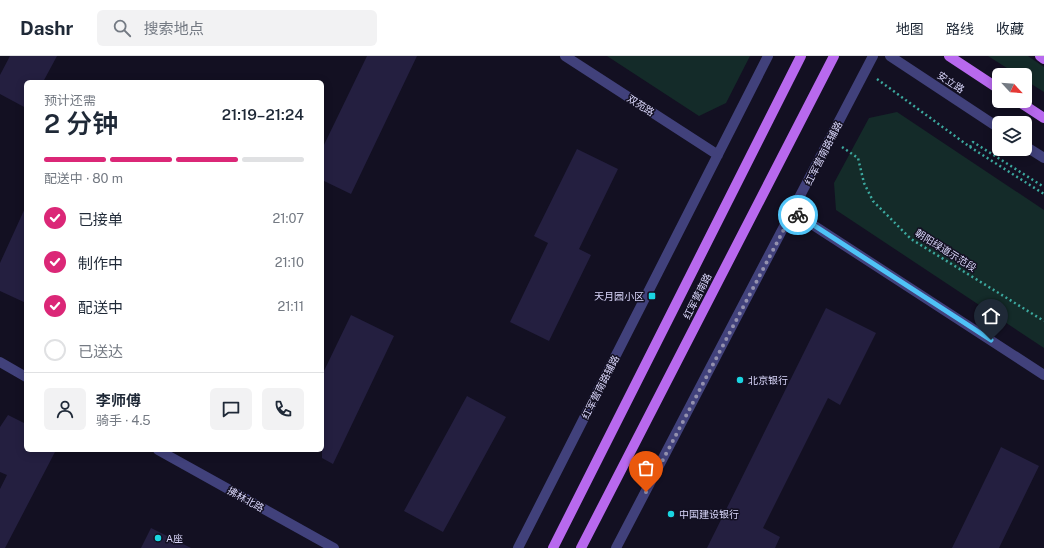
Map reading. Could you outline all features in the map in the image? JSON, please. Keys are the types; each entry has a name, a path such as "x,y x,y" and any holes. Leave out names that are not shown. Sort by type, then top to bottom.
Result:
{"main road":[{"name":"红军营南路","path":"554,548 801,56"},
{"name":"红军营南路","path":"581,548 834,56"},
{"name":"安立路","path":"949,56 992,84"},
{"path":"1040,56 1044,59"},
{"path":"1029,108 1044,118"}],"street":[{"name":"双苑路","path":"565,56 718,155"},
{"name":"红军营南路辅路","path":"518,548 768,56"},
{"name":"红军营南路辅路","path":"616,548 793,212 873,56"},
{"name":"安立路","path":"890,56 992,123"},
{"path":"1032,150 1044,158"},
{"path":"793,212 1044,374"},
{"path":"0,362 24,376"},
{"name":"拂林北路","path":"162,452 334,548"}],"path":[{"path":"866,69 970,147 1044,194"},
{"name":"朝阳绿道示范段","path":"830,138 858,158 864,183 873,201 911,239 1044,321"},
{"path":"970,147 973,142 1044,187"}],"green space":[{"path":"607,56 750,56 726,103 699,116"},
{"path":"988,56 1028,56 1044,67 1044,92 1032,84 1032,68 1007,68"},
{"path":"897,112 1044,210 1044,348 836,210 834,183 869,118"}],"building":[{"path":"10,56 57,56 44,80 24,80 24,107 0,94 0,75"},
{"path":"367,56 417,56 351,194 324,181 324,145"},
{"path":"577,149 618,169 579,249 591,255 549,341 510,322 548,243 534,236"},
{"path":"24,210 24,302 0,291 0,263"},
{"path":"826,308 876,333 840,405 828,398 763,528 780,537 775,548 707,548"},
{"path":"351,315 394,336 333,464 322,458 322,452 324,452 324,371"},
{"path":"467,396 506,417 443,532 404,511"},
{"path":"8,415 24,423 24,452 55,452 5,548 0,548 0,489 7,475 0,472 0,427"},
{"path":"1001,447 1039,466 999,548 952,548"},
{"name":"A座","path":"151,528 191,548 141,548"}],"way so far":[{"path":"646,492 793,212 798,215"}],"place":[{"name":"天月园小区","path":"652,296"},
{"name":"北京银行","path":"740,380"},
{"name":"中国建设银行","path":"671,514"},
{"name":"A座","path":"158,538"}],"route":[{"path":"798,215 991,340"}]}
